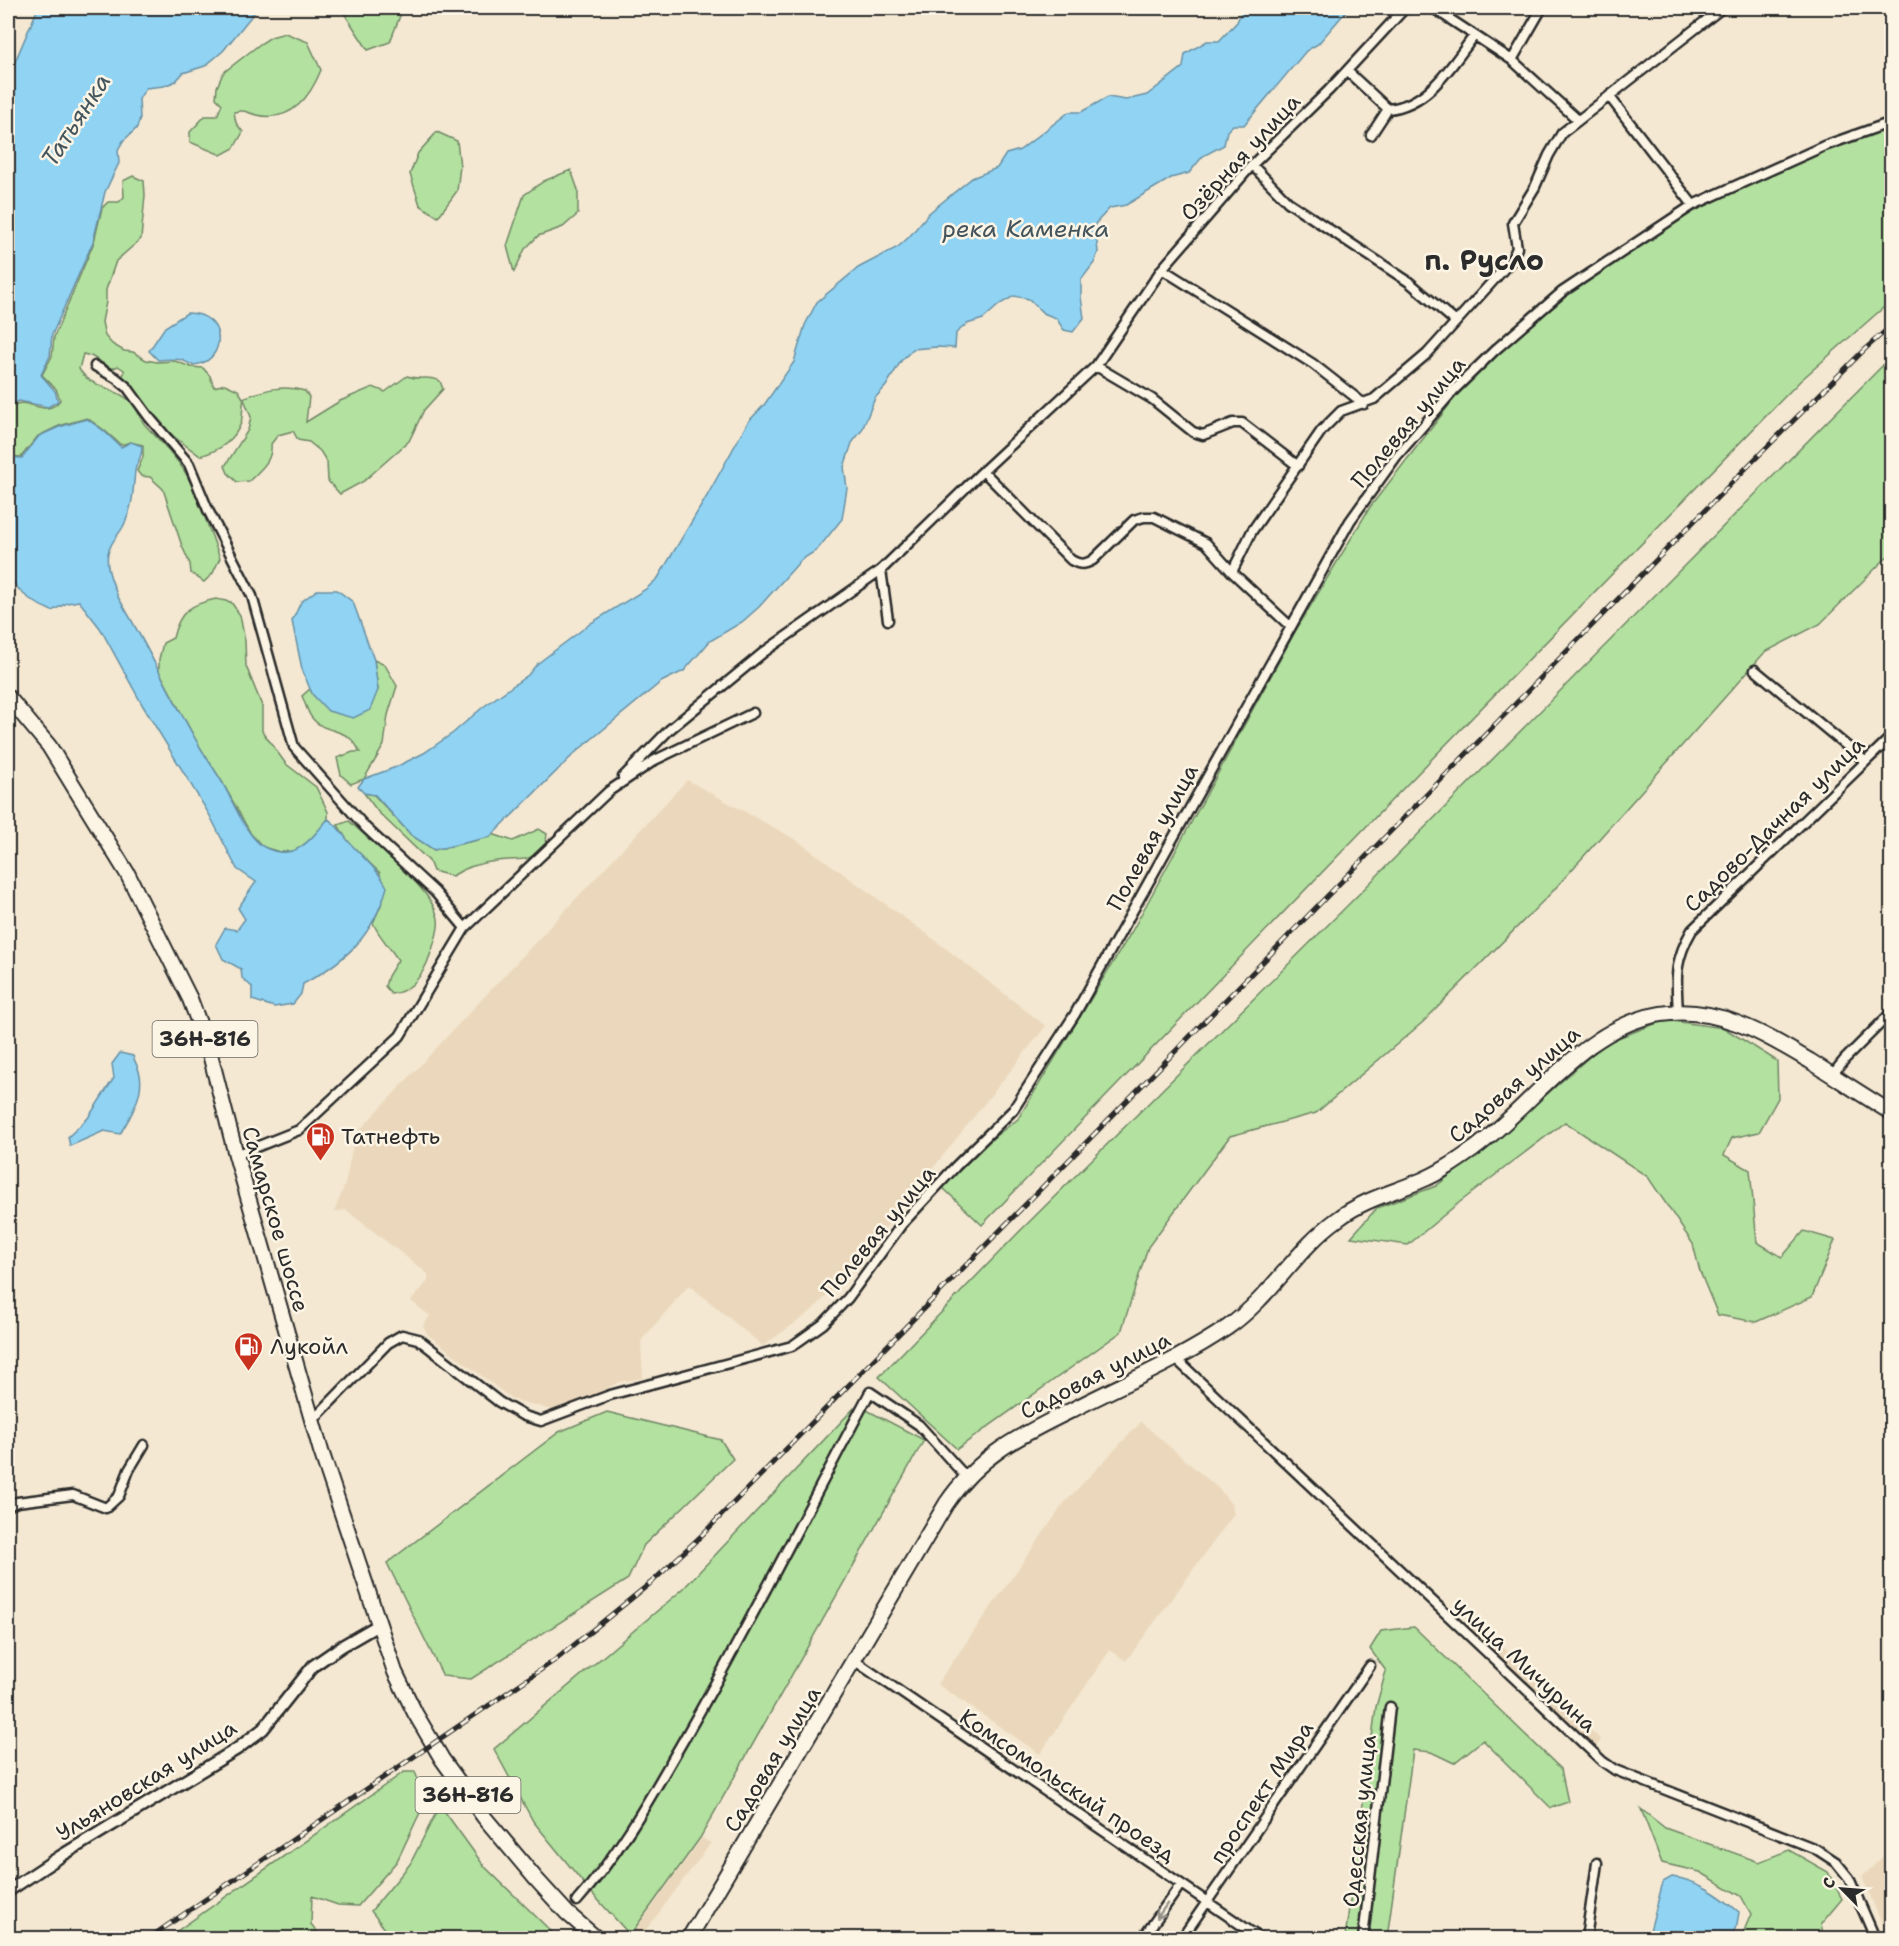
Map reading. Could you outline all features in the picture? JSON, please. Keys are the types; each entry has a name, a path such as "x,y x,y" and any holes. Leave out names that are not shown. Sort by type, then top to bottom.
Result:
{"main road":[{"name":"Самарское шоссе","path":"8,697 49,746 127,873 190,999 209,1050 236,1155 312,1421 395,1672 415,1713 442,1759 484,1817 567,1913 596,1938"},
{"name":"Садовая улица","path":"690,1938 855,1661 931,1528 966,1477 986,1459 1029,1432 1175,1358 1228,1327 1255,1306 1324,1230 1337,1219 1360,1204 1424,1179 1457,1161 1485,1141 1594,1042 1618,1027 1636,1020 1678,1012 1706,1014 1744,1024 1892,1113"}],"street":[{"name":"Озёрная улица","path":"609,791 669,730 764,652 881,570 1096,366 1162,269 1252,165 1347,71 1405,8"},
{"path":"1433,8 1512,60 1578,120"},
{"path":"1512,60 1542,8"},
{"name":"Полевая улица","path":"1232,572 1252,531 1322,430 1341,411 1374,399 1427,354 1511,261 1517,248 1513,231 1515,217 1535,187 1562,134 1722,8"},
{"path":"1371,135 1388,109 1404,107 1435,87 1474,36"},
{"path":"1347,71 1388,109"},
{"path":"1609,96 1693,206"},
{"name":"Полевая улица","path":"312,1421 388,1343 402,1335 418,1339 499,1402 524,1416 541,1421 610,1395 792,1346 823,1324 848,1298 902,1224 1013,1110 1074,1014 1350,520 1396,457 1454,390 1495,350 1562,292 1693,206 1824,146 1892,122"},
{"name":"Полевая улица","path":"1252,165 1288,202 1409,282 1456,322"},
{"path":"1162,269 1313,364 1364,404"},
{"path":"95,366 127,387 189,464 208,510 252,596 294,747 366,828 435,892 465,928"},
{"path":"1096,366 1152,399 1193,432 1203,435 1233,423 1242,423 1298,466"},
{"path":"983,471 1071,560 1078,564 1086,565 1093,560 1134,520 1154,517 1206,543 1232,572 1290,626"},
{"path":"881,570 888,620"},
{"path":"1755,670 1865,761"},
{"path":"236,1155 299,1130 400,1036 465,928 609,791 656,760 753,713"},
{"name":"Садово-Дачная улица","path":"1678,1012 1677,964 1680,952 1692,930 1892,736"},
{"path":"1832,1075 1892,1012"},
{"name":"улица Мичурина","path":"1175,1358 1602,1761 1615,1770 1816,1849 1836,1862 1849,1878 1875,1938"},
{"path":"577,1901 597,1879 656,1788 706,1700 870,1392 920,1425 966,1477"},
{"path":"8,1506 17,1502 73,1495 106,1508 119,1496 129,1470 144,1445"},
{"name":"Ульяновская улица","path":"8,1891 61,1856 237,1749 263,1729 313,1666 380,1624"},
{"name":"Комсомольский проезд","path":"855,1661 1260,1938"},
{"name":"проспект Мира","path":"1182,1938 1370,1666"},
{"name":"Одесская улица","path":"1364,1938 1390,1707"},
{"path":"1586,1938 1597,1863"},
{"path":"1143,1938 1181,1884"}],"shaded area":[{"path":"687,780 795,839 927,934 1046,1026 887,1226 834,1289 809,1313 763,1346 689,1285 641,1341 643,1378 619,1382 573,1407 564,1404 556,1411 512,1399 427,1334 423,1325 430,1316 411,1301 428,1281 428,1274 346,1210 334,1212 345,1184 355,1135"},
{"path":"1141,1422 1219,1489 1232,1505 1234,1514 1126,1661 1110,1650 1040,1754 937,1684 1065,1502"},
{"path":"1477,1622 1601,1740 1595,1747 1471,1629"},
{"path":"702,1838 711,1843 640,1938 633,1933"},
{"path":"1891,1849 1892,1938 1888,1938 1862,1877"}],"green space":[{"path":"345,8 403,8 390,42 368,50 344,13"},
{"path":"285,33 308,42 321,70 305,98 298,106 280,115 234,112 236,123 243,132 234,148 221,155 190,142 190,132 205,116 217,116 222,104 216,98 217,87 223,73 260,44 271,37"},
{"path":"1891,126 1891,301 1800,381 982,1225 942,1187 981,1147 1018,1119 1132,931 1296,630 1370,507 1471,377 1568,295 1687,215 1821,150"},
{"path":"437,132 457,141 460,166 457,191 438,217 420,205 410,174 418,153"},
{"path":"571,170 578,190 578,214 563,227 538,236 525,249 514,272 507,246 524,195 544,181"},
{"path":"133,176 144,181 141,239 116,261 106,290 102,322 105,336 112,344 146,360 175,361 191,367 203,368 210,376 214,387 225,384 238,390 243,398 274,389 289,388 305,391 309,397 306,422 340,401 373,387 385,392 407,376 440,381 443,389 424,410 409,441 364,481 340,494 328,481 327,462 320,451 309,442 298,440 293,431 278,435 271,444 268,460 249,481 237,482 225,466 248,430 251,417 244,399 238,430 219,448 200,456 163,425 123,376 124,370 118,366 112,369 91,356 83,354 79,369 84,375 96,384 122,395 132,403 144,423 185,472 200,504 220,558 213,573 204,582 191,573 190,564 163,489 150,477 141,476 137,471 143,457 143,445 130,442 121,445 87,418 59,426 38,436 21,457 8,456 8,408 22,403 47,408 56,405 60,400 56,389 42,375 52,356 54,337 94,242 102,208 108,202 119,202 124,197 123,181"},
{"path":"1891,357 1891,553 1820,624 1765,652 1552,892 1423,1022 1316,1113 1230,1136 1148,1247 1121,1332 957,1449 879,1377 1017,1234 1359,894"},
{"path":"216,599 231,602 240,615 245,641 246,666 262,706 262,731 286,764 316,787 328,812 328,819 310,841 294,851 280,852 263,847 251,834 199,746 159,671 163,643 173,638 182,616 199,604"},
{"path":"374,660 385,665 397,686 388,715 384,745 364,779 351,784 341,775 337,758 360,752 355,743 349,737 324,727 310,716 302,696 310,689 313,695 378,690"},
{"path":"364,793 374,795 411,835 434,850 490,837 492,834 513,841 539,829 547,834 545,848 526,859 484,863 452,876 433,871 429,861 378,812"},
{"path":"349,821 414,880 434,907 438,919 435,941 424,969 413,984 397,993 391,994 385,986 398,960 373,923 381,905 380,873 348,842 338,825"},
{"path":"1665,1020 1724,1028 1777,1061 1778,1098 1759,1132 1732,1138 1724,1155 1750,1170 1757,1242 1782,1257 1804,1231 1835,1240 1812,1297 1756,1322 1718,1315 1700,1272 1693,1244 1648,1177 1565,1122 1456,1205 1408,1245 1351,1237 1377,1208 1436,1186 1489,1145 1605,1043"},
{"path":"857,1405 924,1440 700,1838 630,1935 590,1891 533,1821 494,1749 683,1589"},
{"path":"607,1412 721,1440 733,1459 644,1545 628,1579 471,1679 443,1676 387,1563 559,1432"},
{"path":"1414,1627 1561,1769 1568,1802 1551,1808 1483,1740 1454,1763 1431,1752 1413,1750 1387,1938 1345,1938 1376,1707 1386,1671 1370,1649 1381,1631"},
{"path":"404,1772 415,1772 426,1800 397,1861 358,1906 338,1905 312,1896 311,1924 322,1938 167,1938"},
{"path":"440,1805 484,1866 558,1938 392,1938 371,1911 410,1864"},
{"path":"1641,1809 1665,1828 1759,1862 1789,1850 1828,1872 1842,1899 1821,1924 1824,1938 1741,1938 1751,1914 1741,1896 1700,1872 1662,1863"}],"water":[{"name":"Татьянка","path":"38,8 258,8 223,51 205,66 183,73 176,81 164,86 146,88 139,99 140,118 137,128 123,141 118,150 119,163 105,192 93,242 52,335 50,356 41,375 55,391 58,401 48,407 19,401 8,406 8,78"},
{"name":"река Каменка","path":"1243,8 1349,8 1318,44 1306,51 1244,125 1233,125 1227,131 1224,145 1203,156 1189,173 1171,178 1126,205 1110,208 1095,224 1098,252 1094,263 1081,280 1084,318 1073,332 1064,330 1056,318 1043,313 1029,299 1014,296 1000,304 983,319 967,324 956,333 955,348 913,349 901,361 886,386 875,398 862,430 852,443 844,467 847,488 842,519 817,550 801,560 759,607 742,622 710,641 684,671 661,682 576,752 490,837 434,850 411,835 375,795 364,793 358,787 364,779 424,753 453,733 591,623 646,589 658,578 748,422 764,405 794,362 805,325 817,302 858,268 898,247 929,213 972,178 997,168 1006,154 1020,150 1069,112 1081,112 1108,97 1126,100 1147,95 1183,67 1185,54 1207,41 1219,41 1237,22"},
{"path":"187,313 200,315 210,320 218,336 218,345 214,354 208,360 196,365 179,359 158,360 149,351 165,327"},
{"path":"87,419 121,447 131,442 142,446 129,512 108,553 110,575 118,597 246,827 264,847 285,852 301,847 328,819 338,827 375,869 387,887 366,933 333,966 303,984 301,994 293,1004 274,1007 252,1000 252,987 242,978 241,969 223,959 216,944 225,928 237,930 245,919 238,908 256,882 237,869 209,814 143,706 100,628 79,601 67,603 52,611 30,599 13,581 7,557 6,540 8,457 22,458 39,436 59,427"},
{"path":"317,590 337,590 353,602 374,660 378,690 370,710 353,718 328,711 313,695 302,669 292,621 301,602"},
{"path":"120,1053 133,1056 141,1082 138,1098 128,1121 120,1134 104,1131 70,1146 68,1137 88,1118 114,1078 112,1064"},
{"path":"1672,1877 1691,1881 1708,1889 1739,1912 1731,1938 1648,1938 1663,1882"}],"railway":[{"path":"149,1938 558,1658 653,1581 701,1536 1752,462 1892,325"}],"place":[{"name":"Татнефть","path":"320,1162"},
{"name":"Лукойл","path":"249,1372"}],"district":[{"name":"п. Русло","path":"1484,260"}]}
